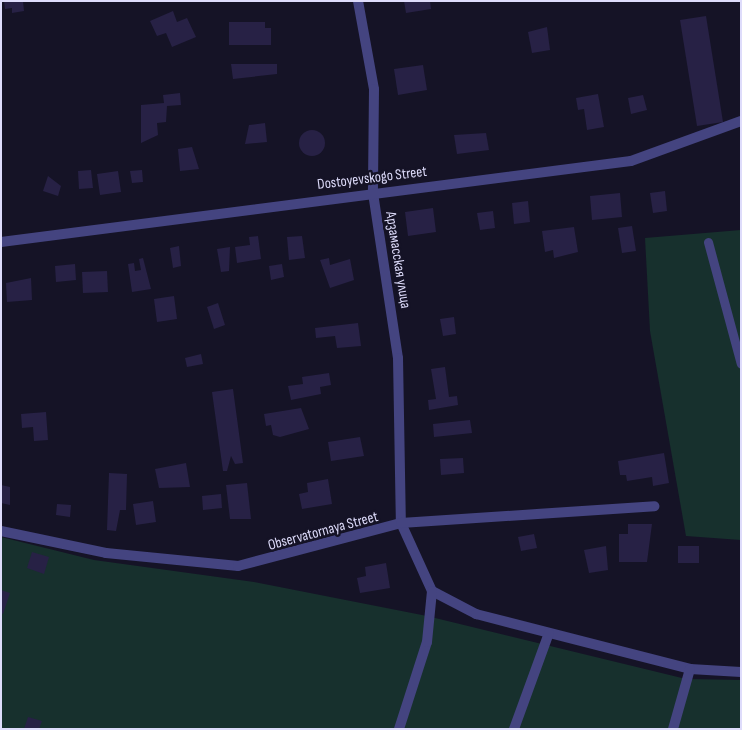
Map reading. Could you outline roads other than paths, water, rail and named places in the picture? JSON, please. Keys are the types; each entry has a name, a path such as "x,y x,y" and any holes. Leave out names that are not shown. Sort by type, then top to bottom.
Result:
{"street":[{"name":"Арзамасская улица","path":"358,1 374,89 373,193 398,358 401,523"},
{"name":"Dostoyevskogo Street","path":"1,242 631,161 741,121"},
{"name":"Observatornaya Street","path":"1,531 106,553 238,566 401,523 654,506"},
{"path":"400,729 427,642 432,591 401,523"},
{"path":"432,591 476,614 690,669 741,672"},
{"path":"514,729 549,633"},
{"path":"673,729 690,669"}],"lane":[{"path":"708,242 741,364"}]}
